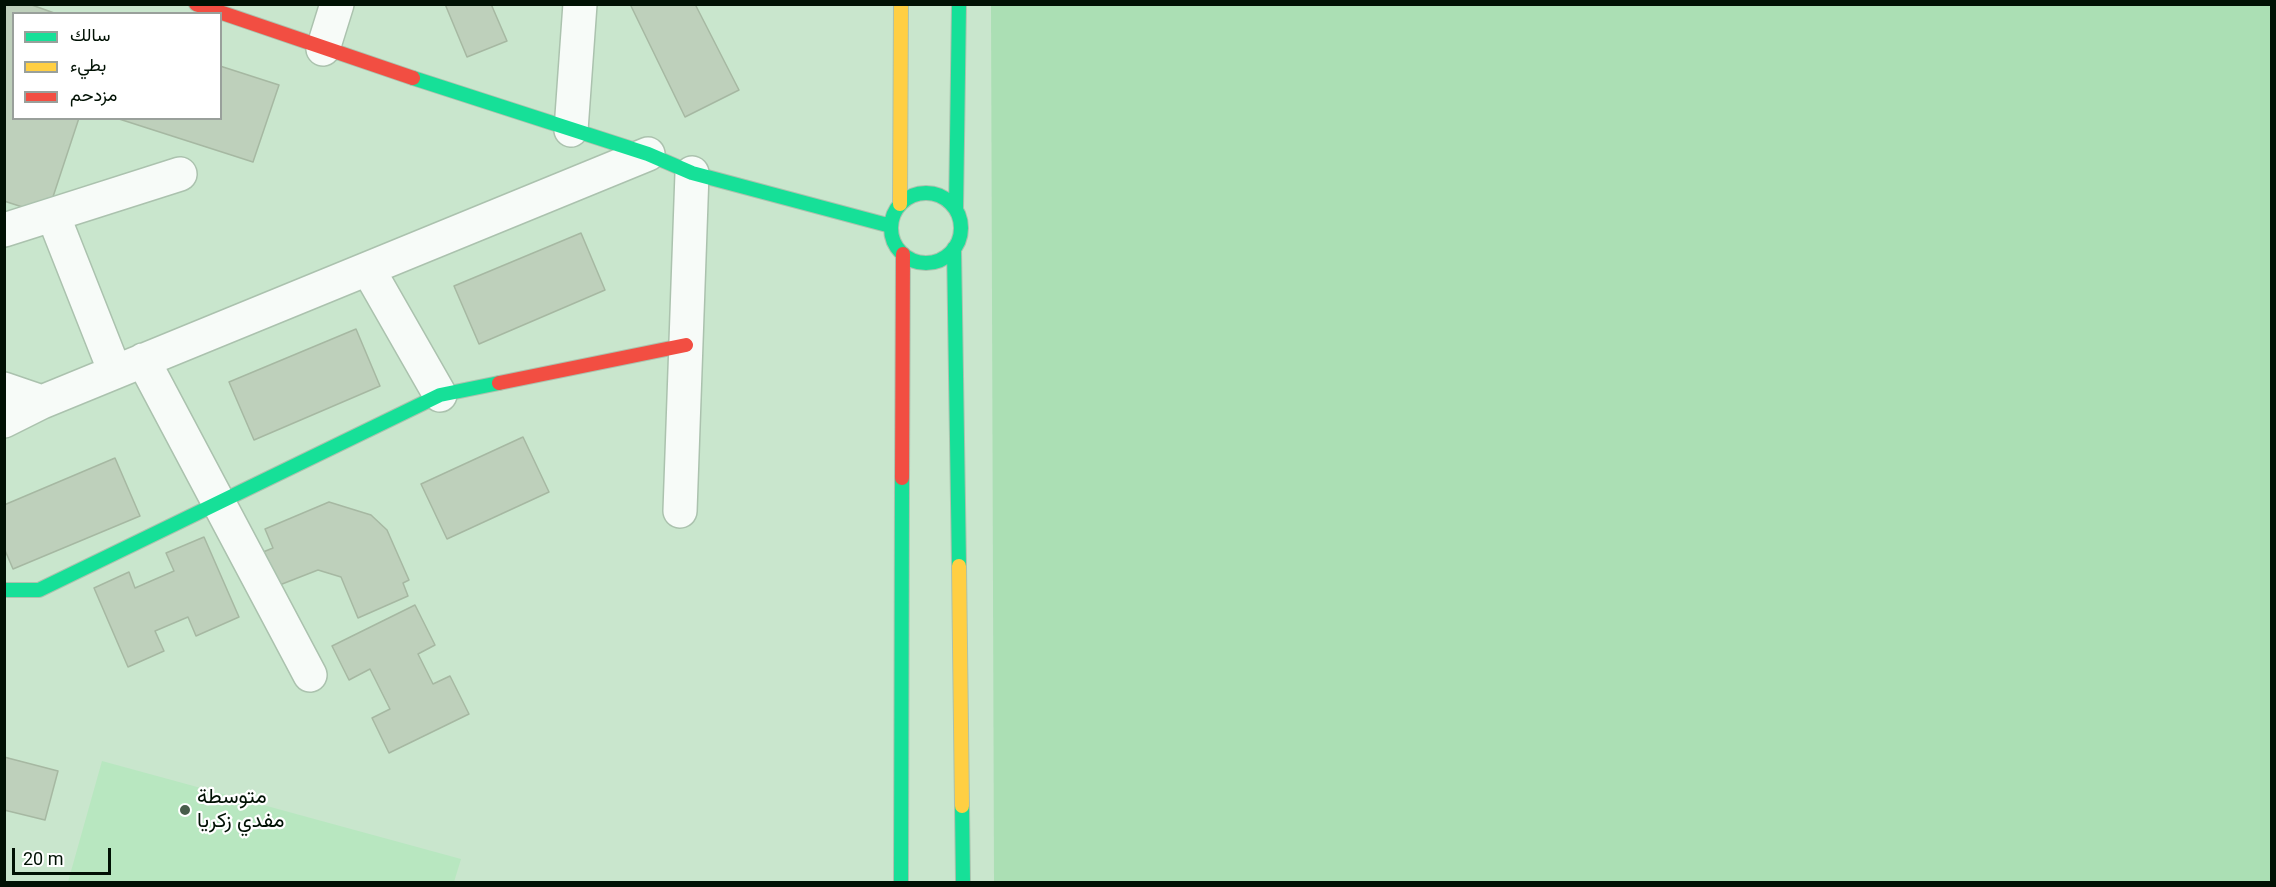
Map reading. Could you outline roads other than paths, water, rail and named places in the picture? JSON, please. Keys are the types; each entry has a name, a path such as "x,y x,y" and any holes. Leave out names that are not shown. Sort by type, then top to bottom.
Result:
{"street":[{"path":"196,4 219,12"},
{"path":"323,49 337,4"},
{"path":"571,130 580,4"},
{"path":"900,204 901,4"},
{"path":"959,4 956,209 961,229 954,248 963,882"},
{"path":"222,13 323,49 648,154 692,173 891,225"},
{"path":"4,421 42,402 648,154"},
{"path":"680,511 692,173"},
{"path":"4,230 180,174"},
{"path":"954,248 946,256 936,261 924,263 913,260 896,246 891,225 900,204 919,193 940,195 956,209"},
{"path":"53,215 129,366 218,502 310,675"},
{"path":"901,882 903,254"},
{"path":"368,269 440,396"},
{"path":"4,590 39,590 440,396 686,345"},
{"path":"4,389 42,402"}],"place":[{"name":"متوسطة مفدي زكريا","path":"185,810"}]}
